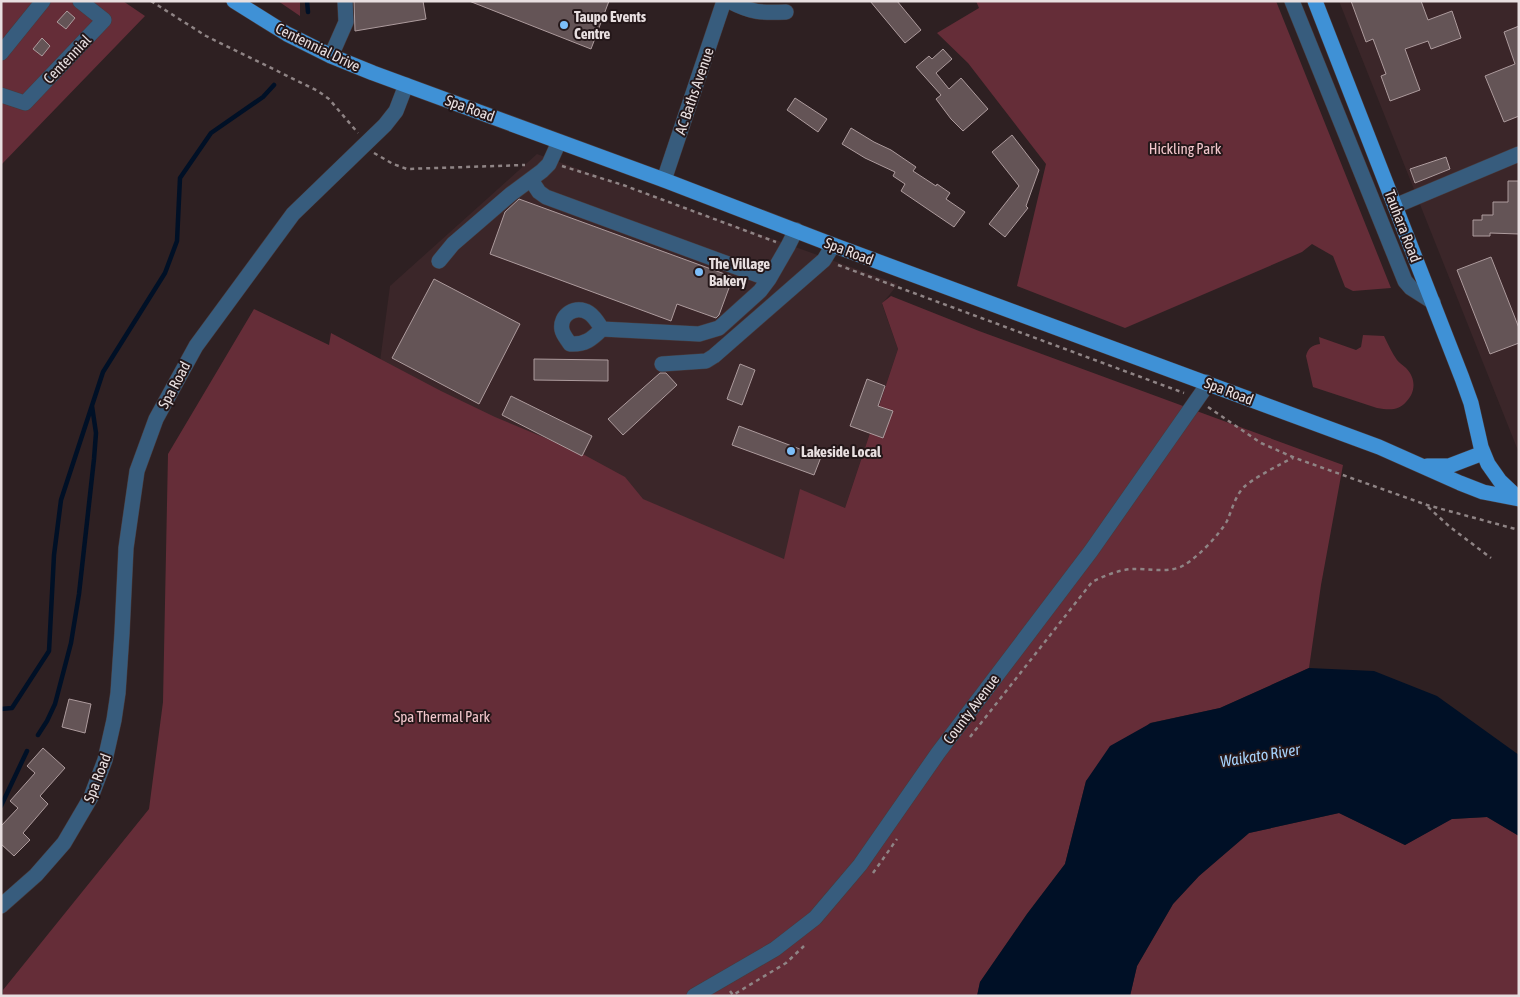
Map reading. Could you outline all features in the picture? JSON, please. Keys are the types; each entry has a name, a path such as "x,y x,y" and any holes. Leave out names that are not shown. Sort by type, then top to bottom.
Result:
{"main road":[{"name":"Centennial Drive","path":"234,1 287,34 331,56 406,85"},
{"name":"Tauhara Road","path":"1315,1 1471,403 1483,453"},
{"name":"Spa Road","path":"406,85 1379,447 1460,484 1482,492 1519,499"},
{"name":"Spa Road","path":"1422,466 1449,466 1483,453 1493,473 1519,499"}],"street":[{"path":"1,53 43,1"},
{"name":"Centennial","path":"1,95 25,103 104,20 80,1"},
{"path":"331,56 346,22 344,1"},
{"name":"AC Baths Avenue","path":"664,180 724,1"},
{"path":"729,1 744,9 762,13 786,12"},
{"path":"1292,1 1405,281 1411,288 1433,302"},
{"name":"Spa Road","path":"1,906 36,875 64,843 91,797 105,760 118,693 126,548 137,471 156,419 196,346 293,214 385,125 396,111 406,85"},
{"path":"438,261 452,244 549,164 559,142"},
{"path":"1395,206 1519,154"},
{"path":"531,180 539,192 546,196 769,279"},
{"path":"602,329 699,334 719,328 760,291 769,279 796,230"},
{"path":"662,364 706,360 714,356 824,260 833,245"},
{"name":"County Avenue","path":"694,996 775,949 815,918 860,865 938,753 1091,551 1203,391 1206,382"}],"path":[{"path":"151,1 206,36 318,90 329,99 361,137"},
{"path":"1204,404 1261,443 1295,458 1427,505 1519,530"},
{"path":"967,740 1092,582 1104,576 1130,569 1172,569 1184,566 1226,524 1239,495 1245,487 1283,462 1295,458"},
{"path":"1427,505 1450,526 1491,558"},
{"path":"870,877 898,837"},
{"path":"722,980 732,996 786,963 807,944"}],"shaded area":[{"path":"1339,1 1519,1 1519,453"},
{"path":"537,154 898,284 882,304 898,349 845,508 784,560 579,472 379,369 390,286"}],"green space":[{"path":"1,1 123,1 145,16 1,165"},
{"path":"278,1 300,1 300,16"},
{"name":"Hickling Park","path":"976,1 1276,1 1391,288 1353,291 1345,287 1333,256 1312,244 1302,252 1125,328 1017,286 1046,164 968,63 937,33 979,8"},
{"name":"Spa Thermal Park","path":"891,296 979,331 1343,465 1321,585 1309,668 1220,708 1150,723 1086,781 1065,864 1027,914 980,982 977,996 3,996 3,990 149,809 163,702 168,454 254,309 329,345 331,333 495,417 579,452 625,477 643,499 784,559 800,489 845,508 898,349 882,303"},
{"path":"1363,335 1384,336 1397,360 1412,376 1414,385 1412,394 1400,407 1389,409 1377,408 1313,387 1306,356 1311,347 1320,344 1319,337 1356,350 1361,347"},
{"path":"1339,813 1405,845 1451,819 1487,817 1519,836 1519,996 1130,996 1137,966 1173,904 1199,876 1249,833"}],"water":[{"name":"Waikato River","path":"1309,668 1374,671 1437,696 1519,755 1519,836 1487,817 1452,819 1405,845 1339,813 1249,833 1199,876 1173,904 1137,966 1130,996 977,996 980,982 1027,914 1065,864 1086,781 1110,746 1151,723 1220,708"}],"building":[{"path":"354,1 423,1 426,19 355,31"},
{"name":"Taupo Events Centre","path":"469,1 609,1 591,49"},
{"path":"870,1 897,1 921,30 905,43"},
{"path":"1351,1 1421,1 1428,20 1452,11 1461,38 1431,49 1428,41 1405,49 1420,90 1390,101 1381,76 1386,74 1373,39 1366,42"},
{"path":"67,11 75,18 66,29 57,22"},
{"path":"1519,26 1519,116 1504,122 1485,76 1515,64 1504,32"},
{"path":"42,38 50,46 42,56 33,49"},
{"path":"943,49 952,59 936,73 949,89 961,78 988,109 963,131 936,99 941,95 916,67 929,56 932,59"},
{"path":"795,98 827,119 818,132 787,110"},
{"path":"851,128 891,150 916,167 913,171 950,193 946,199 965,212 954,227 901,191 905,184 893,176 895,172 865,158 842,144"},
{"path":"1012,135 1039,170 1026,206 1028,208 1005,237 989,224 1019,186 992,152"},
{"path":"1446,157 1450,169 1415,183 1410,169"},
{"path":"1508,181 1519,181 1519,234 1490,233 1490,236 1473,236 1473,220 1482,220 1482,215 1493,215 1493,202 1508,202"},
{"path":"519,199 733,277 719,315 716,318 677,304 671,321 490,254 505,212"},
{"path":"1491,257 1519,328 1519,343 1490,354 1457,270"},
{"path":"434,279 520,324 479,404 392,358"},
{"path":"534,359 608,360 608,381 534,380"},
{"path":"740,364 755,370 742,405 727,399"},
{"path":"660,373 666,373 677,385 623,435 608,419"},
{"path":"867,379 885,386 878,406 893,411 883,438 850,426"},
{"path":"511,396 592,436 582,456 502,415"},
{"path":"739,426 821,457 814,475 732,445"},
{"path":"69,699 91,704 85,733 62,727"},
{"path":"43,748 65,768 40,796 48,804 23,833 30,840 14,856 1,844 1,826 18,808 10,801 35,773 27,766"}],"waterway":[{"path":"307,1 308,12"},
{"path":"1,709 12,708 49,651 54,555 61,500 103,372 165,273 177,241 180,178 211,133 263,97 274,85"},
{"path":"38,735 55,704 71,643 79,594 94,459 96,433 92,406"},
{"path":"1,806 27,751"}],"place":[{"name":"Taupo Events Centre","path":"564,25"},
{"name":"The Village Bakery","path":"699,272"},
{"name":"Lakeside Local","path":"791,451"}]}
